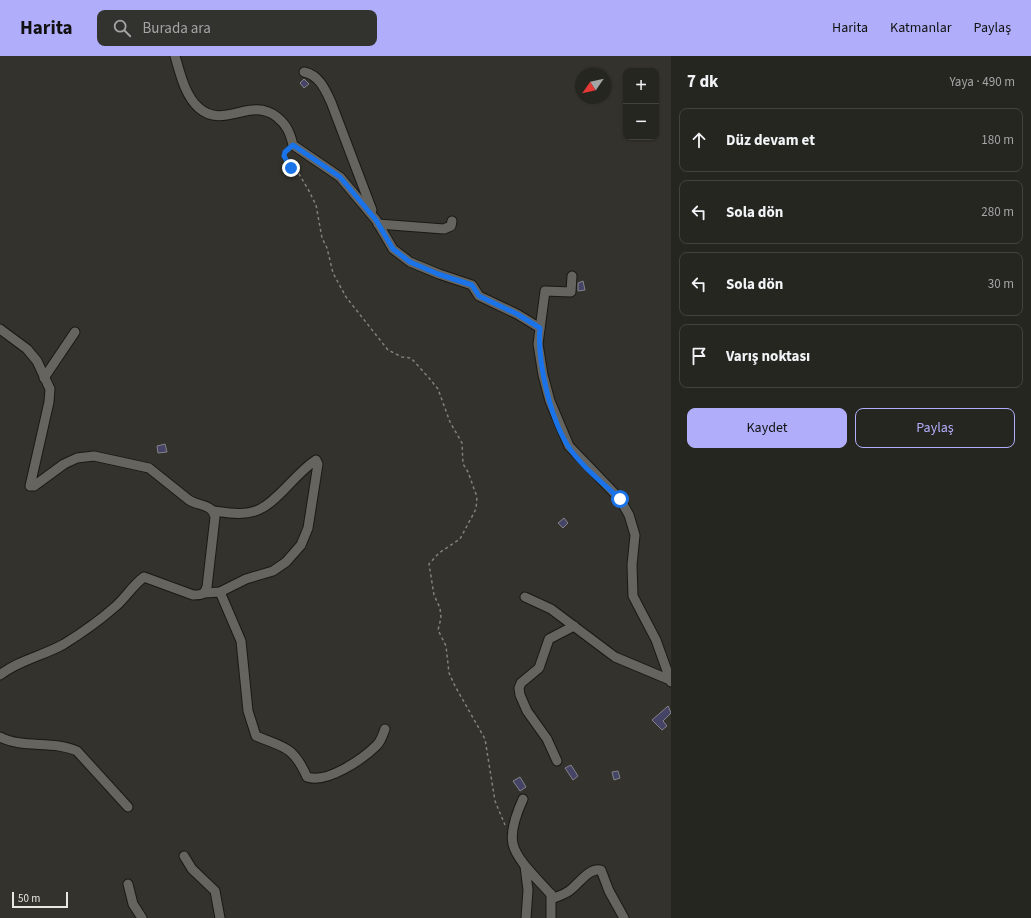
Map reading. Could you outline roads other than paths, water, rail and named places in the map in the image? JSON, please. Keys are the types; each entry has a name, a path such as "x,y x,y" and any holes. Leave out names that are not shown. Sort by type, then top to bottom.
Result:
{"street":[{"path":"175,56 193,101 199,108 205,112 221,117 253,109 272,113 283,122 289,130 293,145 340,177 377,222 393,249 410,262 438,274 472,285 479,296 517,314 540,328"},
{"path":"304,72 312,74 322,85 332,102 377,222"},
{"path":"377,222 444,229 451,226 452,221"},
{"path":"572,276 571,292 545,291 543,318 538,344 543,375 550,401 569,446 620,499 629,515 635,534 632,565 633,596 656,640 670,681"},
{"path":"0,329 27,349 36,361 50,389 49,402 30,486 34,486 64,464 77,458 94,456 149,468 195,504 211,508 214,511 240,514 260,509 304,468 316,460 318,464 308,528 301,546 286,562 274,571 246,579 220,592 204,593 201,595 193,595 144,577 134,584 117,606 96,623 62,645 24,661 0,675"},
{"path":"44,378 75,332"},
{"path":"204,593 207,587 214,511"},
{"path":"220,592 241,641 248,711 256,736 291,750 300,762 307,777 314,779 343,771 378,744 386,729"},
{"path":"525,598 551,609 615,657 670,681"},
{"path":"557,761 547,739 527,711 520,695 519,688 521,683 539,668 549,639 574,626"},
{"path":"0,737 10,742 50,744 77,751 128,807"},
{"path":"523,799 516,815 513,844 525,864 554,898 570,890 590,872 597,869 601,870 609,891 624,918"},
{"path":"184,856 192,869 215,891 220,918"},
{"path":"525,864 528,890 526,918"},
{"path":"128,884 133,904 142,918"},
{"path":"551,894 551,918"}]}
